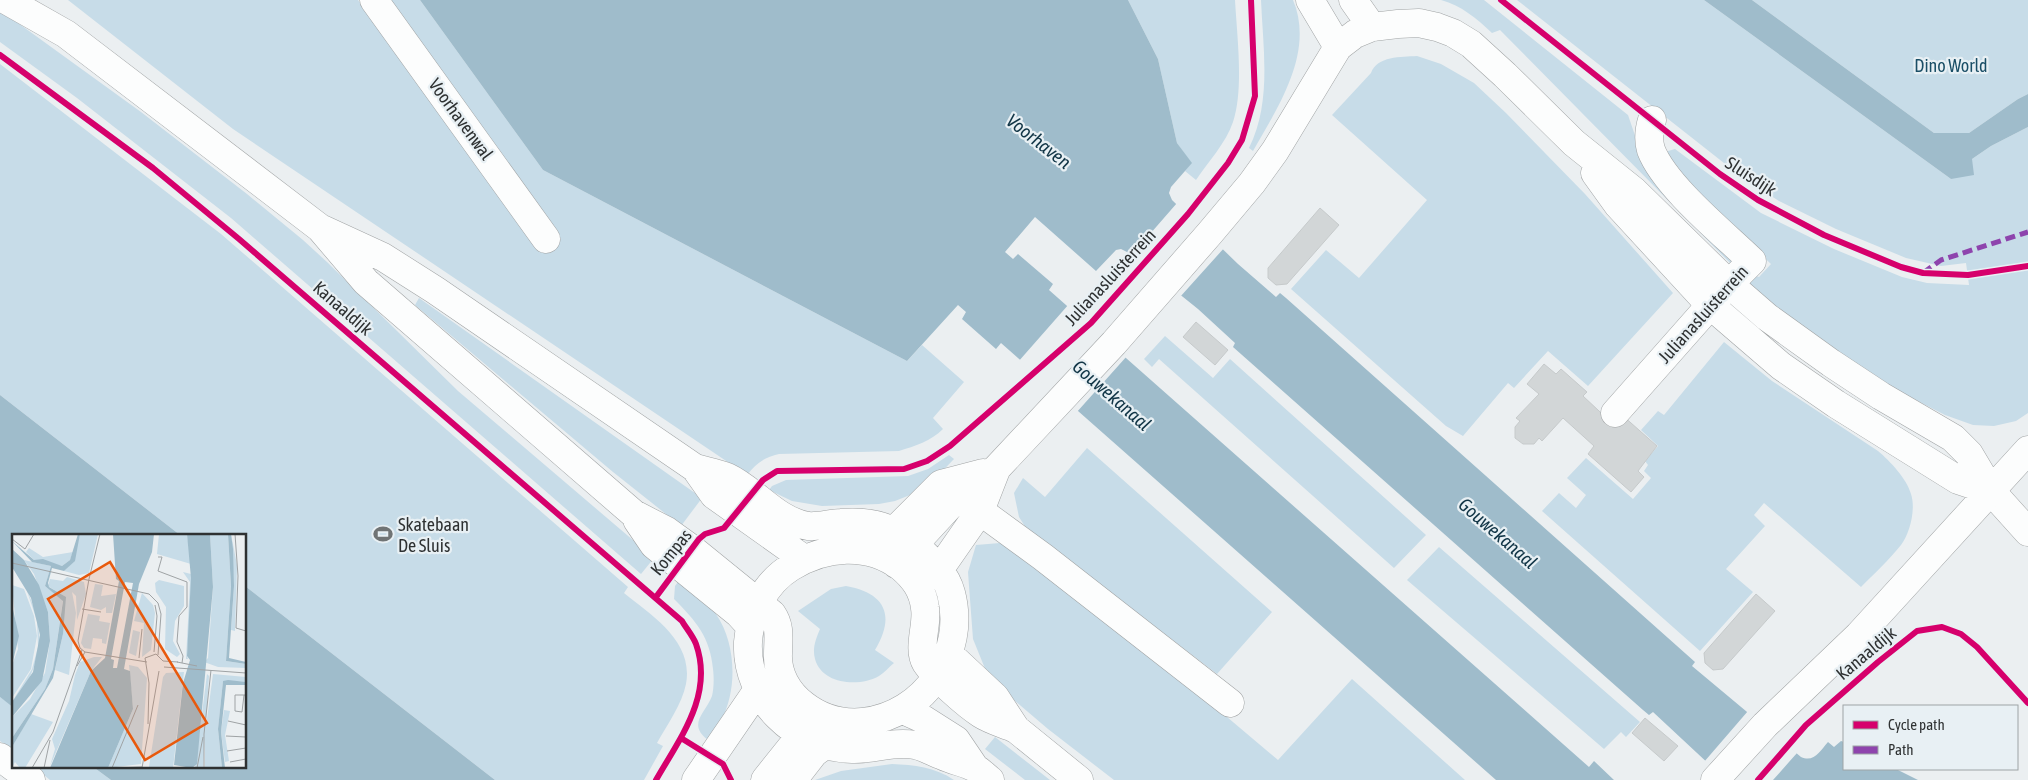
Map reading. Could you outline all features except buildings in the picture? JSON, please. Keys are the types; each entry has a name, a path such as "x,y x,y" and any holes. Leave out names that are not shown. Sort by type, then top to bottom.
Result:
{"main road":[{"name":"Kanaaldijk","path":"6,0 66,34 320,228 366,282 634,514 667,532 692,549 754,614"},
{"name":"Kanaaldijk","path":"37,0 66,34"},
{"name":"Voorhavenwal","path":"374,0 546,239"},
{"path":"1310,0 1338,47"},
{"path":"1353,0 1372,27"},
{"path":"983,774 916,746 888,744 854,749 813,740 780,718 757,691 752,675 748,653 754,614 772,584 784,571 804,559 828,551 863,550 881,556 901,547 996,469 1114,343 1252,183 1275,151 1338,47 1355,34 1372,27 1419,23 1453,33 1471,44 1506,75 1574,143 1634,192 1728,284 1767,317 1881,396 1953,438 1969,454 1991,490 2028,532"},
{"name":"Julianasluisterrein","path":"1615,413 1728,284 1752,261 1676,188 1651,149 1648,132 1652,120"},
{"path":"1574,143 1618,205 1710,305 1781,366 1836,404 1958,480 1991,490"},
{"name":"Kanaaldijk","path":"320,228 383,257 435,290 695,468 728,478 782,515 809,526 857,523 882,527 901,547"},
{"name":"Kanaaldijk","path":"1716,780 1765,725 1859,635 2028,450"},
{"name":"Kanaaldijk","path":"695,468 714,494 804,559"},
{"path":"939,570 980,512 996,469"},
{"path":"980,512 1042,557 1230,702"},
{"path":"754,614 776,619 779,632 778,656 781,673 790,692 803,705 821,717 849,723 885,718 903,710 924,693 943,665 954,635 954,615 951,592 939,570 901,547"},
{"path":"901,547 922,593 925,608 925,629 922,646 925,661 943,665 996,697 1016,729 1079,780"},
{"path":"696,780 757,691"},
{"path":"903,710 923,719 956,740 983,774"},
{"path":"793,780 814,753 813,740 821,717"},
{"path":"766,780 813,740"},
{"path":"0,757 12,766"},
{"path":"14,768 30,780"}],"green space":[{"path":"68,0 358,0 542,253 561,239 389,0 420,0 543,170 907,361 922,345 964,382 933,418 943,429 928,440 899,451 779,454 761,461 747,475 233,129"},
{"path":"1128,0 1235,0 1239,62 1236,109 1230,130 1196,180 1185,171 1191,163 1177,143 1158,59"},
{"path":"1261,0 1293,0 1299,20 1300,39 1297,59 1291,78 1273,116 1253,151 1249,148 1261,112 1263,94 1264,56"},
{"path":"1441,0 1484,0 1628,115 1641,153 1737,255 1731,264 1500,30 1492,33 1468,13"},
{"path":"1517,0 1704,0 1951,179 1972,159 1991,146 2028,127 2028,413 2016,421 1994,426 1973,425 1945,415 1869,376 1743,284 1753,275 1759,277 1771,264 1671,169 1665,155 1668,151 1675,149 1761,213 1834,249 1902,277 1927,283 1969,285 1966,263 1941,266 1906,258 1836,229 1779,201 1743,178"},
{"name":"Dino World","path":"1752,0 2028,0 2028,94 1969,133 1934,133"},
{"path":"0,10 141,112 303,240 458,391 654,558 641,574 231,218 77,98 0,42"},
{"path":"1417,56 1441,64 1474,83 1585,194 1673,293 1588,386 1548,351 1514,388 1508,383 1463,436 1446,426 1291,289 1326,250 1359,278 1427,200 1332,115 1378,63 1384,60"},
{"path":"0,64 221,234 628,587 624,593 669,631 684,655 687,669 686,684 678,707 657,743 663,746 644,780 495,780 246,587 246,534 179,534 0,395"},
{"path":"419,298 702,498 681,526 613,472 415,305"},
{"path":"1165,336 1213,378 1230,359 1426,535 1394,568 1159,359 1152,367 1144,359"},
{"path":"1724,342 1772,381 1883,455 1906,482 1913,507 1909,528 1901,545 1861,587 1764,503 1754,515 1765,526 1726,569 1753,592 1700,651 1542,511 1559,493 1576,508 1586,495 1567,478 1586,458 1633,499 1651,478 1644,471 1648,465 1645,461 1658,446 1641,430 1658,411 1664,415"},
{"path":"1087,448 1272,612 1217,674 1026,528 1019,517 1014,493 1023,478 1045,497"},
{"path":"949,455 954,459 925,489 895,501 879,504 822,506 792,501 769,490 772,486 786,480 908,476 928,469"},
{"path":"1000,543 1018,551 1201,695 1278,760 1352,679 1465,780 1114,780 1048,729 1002,690 986,671 973,639 968,572 976,545"},
{"path":"1439,547 1640,722 1626,737 1621,732 1604,749 1407,580"},
{"path":"680,579 704,600 716,614 728,638 731,652 732,681 730,695 721,721 708,740 702,734 698,724 713,693 714,675 709,648 701,630 674,599 675,586"},
{"path":"846,586 870,594 878,600 883,608 885,626 875,650 894,663 879,676 862,682 833,679 819,668 815,659 814,647 820,629 798,611 831,589"},
{"path":"0,697 12,706 12,750 0,741"},
{"path":"995,737 1050,780 1025,780 985,749"},
{"path":"892,764 932,769 954,780 815,780 841,771"},
{"path":"35,768 95,768 111,780 50,780"}],"water":[{"path":"420,0 1128,0 1158,59 1177,143 1192,163 1171,187 1169,193 1172,200 1238,264 1276,297 1280,293 1286,298 1695,662 1692,666 1801,757 1813,757 1828,742 1834,747 1841,741 1843,742 1843,770 1898,770 1918,780 1726,780 1653,712 1649,715 1643,710 1233,347 1235,343 1198,309 1121,249 1116,250 1096,271 1035,217 1005,252 1013,259 1018,254 1053,284 1049,290 1589,767 1594,761 1614,780 1496,780 1001,343 996,349 962,319 966,312 958,305 907,361 543,170"},
{"path":"1704,0 1752,0 1934,133 1969,133 2028,94 2028,127 1991,146 1972,159 1974,175 1951,179"},
{"path":"0,395 179,534 12,534 12,706 0,697"},
{"path":"246,587 495,780 111,780 95,768 246,768"}],"pier":[{"path":"1177,203 1225,247 1180,297 1130,257"},
{"path":"1069,304 1127,356 1076,413 1018,362"},
{"path":"1748,711 1797,753 1773,780 1722,780 1704,762"}],"marked path":[{"path":"1923,273 1941,260 2028,232"}],"cycle path":[{"name":"Kompas","path":"656,597 699,539 705,534 724,528 763,480 777,471 904,469 927,461 950,446 1091,323 1188,214 1228,163 1242,140 1255,96 1251,0"},
{"name":"Sluisdijk","path":"1501,0 1720,174 1758,200 1824,235 1901,267 1923,273 1968,275 2028,266"},
{"path":"0,55 153,168 239,239 682,621 696,644 701,681 692,715 656,780"},
{"path":"1758,780 1806,725 1878,662 1917,631 1942,627 1961,634 1977,647 2028,703"},
{"path":"681,738 723,764 731,780"}],"place":[{"name":"Skatebaan De Sluis","path":"383,534"}],"water label":[{"name":"Voorhaven","path":"1039,141"},
{"name":"Gouwekanaal","path":"1112,395"},
{"name":"Gouwekanaal","path":"1498,533"}]}
